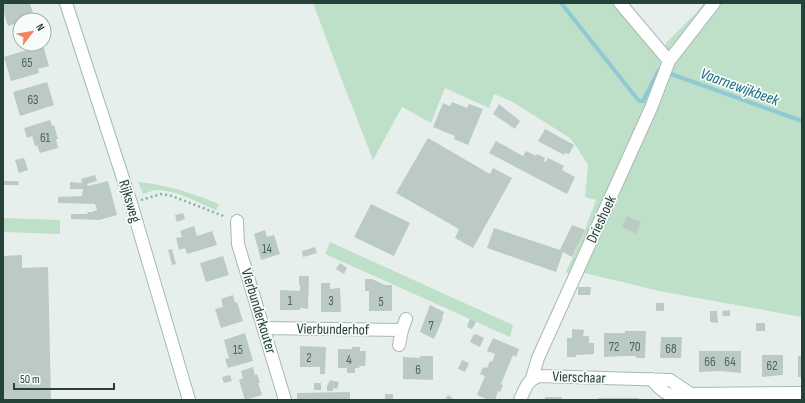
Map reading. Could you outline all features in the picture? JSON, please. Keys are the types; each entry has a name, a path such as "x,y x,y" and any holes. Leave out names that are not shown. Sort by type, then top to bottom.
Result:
{"street":[{"name":"Rijksweg","path":"66,3 131,202 189,400"},
{"path":"620,3 669,60"},
{"name":"Drieshoek","path":"532,378 538,358 652,108 669,60 714,3"},
{"name":"Vierbunderkouter","path":"237,221 238,244 286,400"},
{"name":"Vierbunderhof","path":"264,328 404,324 399,345"},
{"name":"Vierschaar","path":"520,400 532,378 539,376 670,380 691,394 802,393"}],"path":[{"path":"131,202 161,194 172,196 237,221"}],"green space":[{"path":"313,3 614,3 658,54 668,41 704,3 802,3 802,317 659,291 585,273 581,279 566,272 585,230 596,200 585,197 588,165 570,138 511,101 494,94 489,108 445,88 431,123 402,107 373,160"},
{"path":"138,182 180,190 219,204 216,210 186,197 162,190 155,190 143,194"},
{"path":"3,218 60,220 60,234 3,232"},
{"path":"330,242 513,325 510,337 325,254"}],"building":[{"path":"3,3 30,3 33,12 12,12 12,25 8,26 3,10"},
{"path":"20,52 45,52 49,66 38,69 39,73 11,81 4,57"},
{"path":"47,82 54,105 20,116 13,92"},
{"path":"452,102 467,108 469,104 483,109 468,145 454,139 455,136 433,127 443,103 450,106"},
{"path":"499,104 520,121 515,129 493,114"},
{"path":"50,120 52,126 54,125 58,139 56,139 58,148 40,153 37,145 35,146 32,136 27,138 24,128"},
{"path":"545,129 574,145 569,154 565,153 564,155 538,141"},
{"path":"428,138 490,174 493,168 512,178 473,248 455,238 459,229 396,193"},
{"path":"496,141 523,156 526,151 536,156 537,154 545,158 544,161 546,162 548,158 564,166 562,170 575,177 567,194 489,153"},
{"path":"24,158 28,170 19,173 15,160"},
{"path":"95,175 97,181 87,184 88,186 108,181 117,215 99,220 71,219 71,214 88,214 87,212 97,210 95,204 58,203 58,197 82,196 83,189 70,189 70,182 82,183 81,179"},
{"path":"4,181 18,181 19,185 4,185"},
{"path":"371,204 410,223 394,256 354,237"},
{"path":"183,213 185,219 177,222 175,215"},
{"path":"627,216 641,222 636,234 622,227"},
{"path":"572,225 585,230 572,257 563,252 556,272 487,248 494,228 560,250"},
{"path":"194,226 197,236 212,231 217,245 187,254 185,248 179,250 176,238 182,237 180,231"},
{"path":"265,230 267,237 274,235 280,254 261,260 254,234"},
{"path":"315,247 317,253 303,257 302,251"},
{"path":"172,249 176,264 172,265 168,250"},
{"path":"22,255 22,268 48,267 51,400 3,400 3,256"},
{"path":"223,256 229,275 206,282 200,263"},
{"path":"340,263 347,268 344,274 336,269"},
{"path":"299,276 309,276 308,309 300,308 300,310 280,310 280,290 300,291"},
{"path":"365,279 372,279 383,285 392,285 392,311 369,311 369,291 365,291"},
{"path":"321,283 330,283 330,289 340,288 341,312 321,312"},
{"path":"578,287 591,287 590,295 578,295"},
{"path":"233,295 235,303 237,302 243,321 221,328 215,309 223,307 221,299"},
{"path":"656,303 664,303 664,311 656,311"},
{"path":"430,305 444,312 434,339 420,332"},
{"path":"730,310 730,316 723,316 722,311"},
{"path":"710,311 717,311 718,323 710,322"},
{"path":"470,319 476,322 472,329 467,327"},
{"path":"756,323 765,323 765,331 756,331"},
{"path":"572,329 584,330 583,336 589,336 589,343 594,343 594,354 567,357 567,338 572,338"},
{"path":"625,331 646,331 645,358 636,358 636,356 604,357 604,333 625,333"},
{"path":"245,333 253,361 228,368 225,359 229,358 224,340"},
{"path":"474,334 484,338 480,347 470,342"},
{"path":"661,337 682,337 681,358 660,358"},
{"path":"493,338 519,349 516,357 513,355 501,384 503,385 500,392 498,391 495,400 489,400 477,395 485,376 480,374 483,367 487,368 490,361 492,362 495,354 487,351"},
{"path":"300,346 326,347 325,374 320,374 320,367 300,367"},
{"path":"352,347 360,347 360,351 366,351 365,366 355,368 355,373 347,373 347,368 338,368 338,349 352,349"},
{"path":"699,351 741,351 741,373 720,371 699,372"},
{"path":"762,355 783,355 783,375 762,377"},
{"path":"420,356 433,356 433,380 403,379 403,357 420,358"},
{"path":"798,356 802,356 802,377 798,377"},
{"path":"462,360 469,363 465,372 458,369"},
{"path":"253,367 255,375 257,374 260,383 258,383 262,395 245,400 239,380 243,378 241,371"},
{"path":"230,375 232,381 224,383 222,377"},
{"path":"330,380 339,382 337,389 333,388 333,391 327,391 327,386"},
{"path":"314,383 321,383 321,390 314,390"},
{"path":"350,392 350,400 297,400 297,393"},
{"path":"385,394 393,394 393,400 385,400"},
{"path":"448,395 455,400 445,400"},
{"path":"545,397 562,397 562,400 545,400"},
{"path":"598,398 639,398 639,400 598,400"}],"waterway":[{"name":"Vaarnewijkbeek","path":"561,3 639,101 643,101 659,70"},
{"name":"Vaarnewijkbeek","path":"671,74 802,121"}]}
